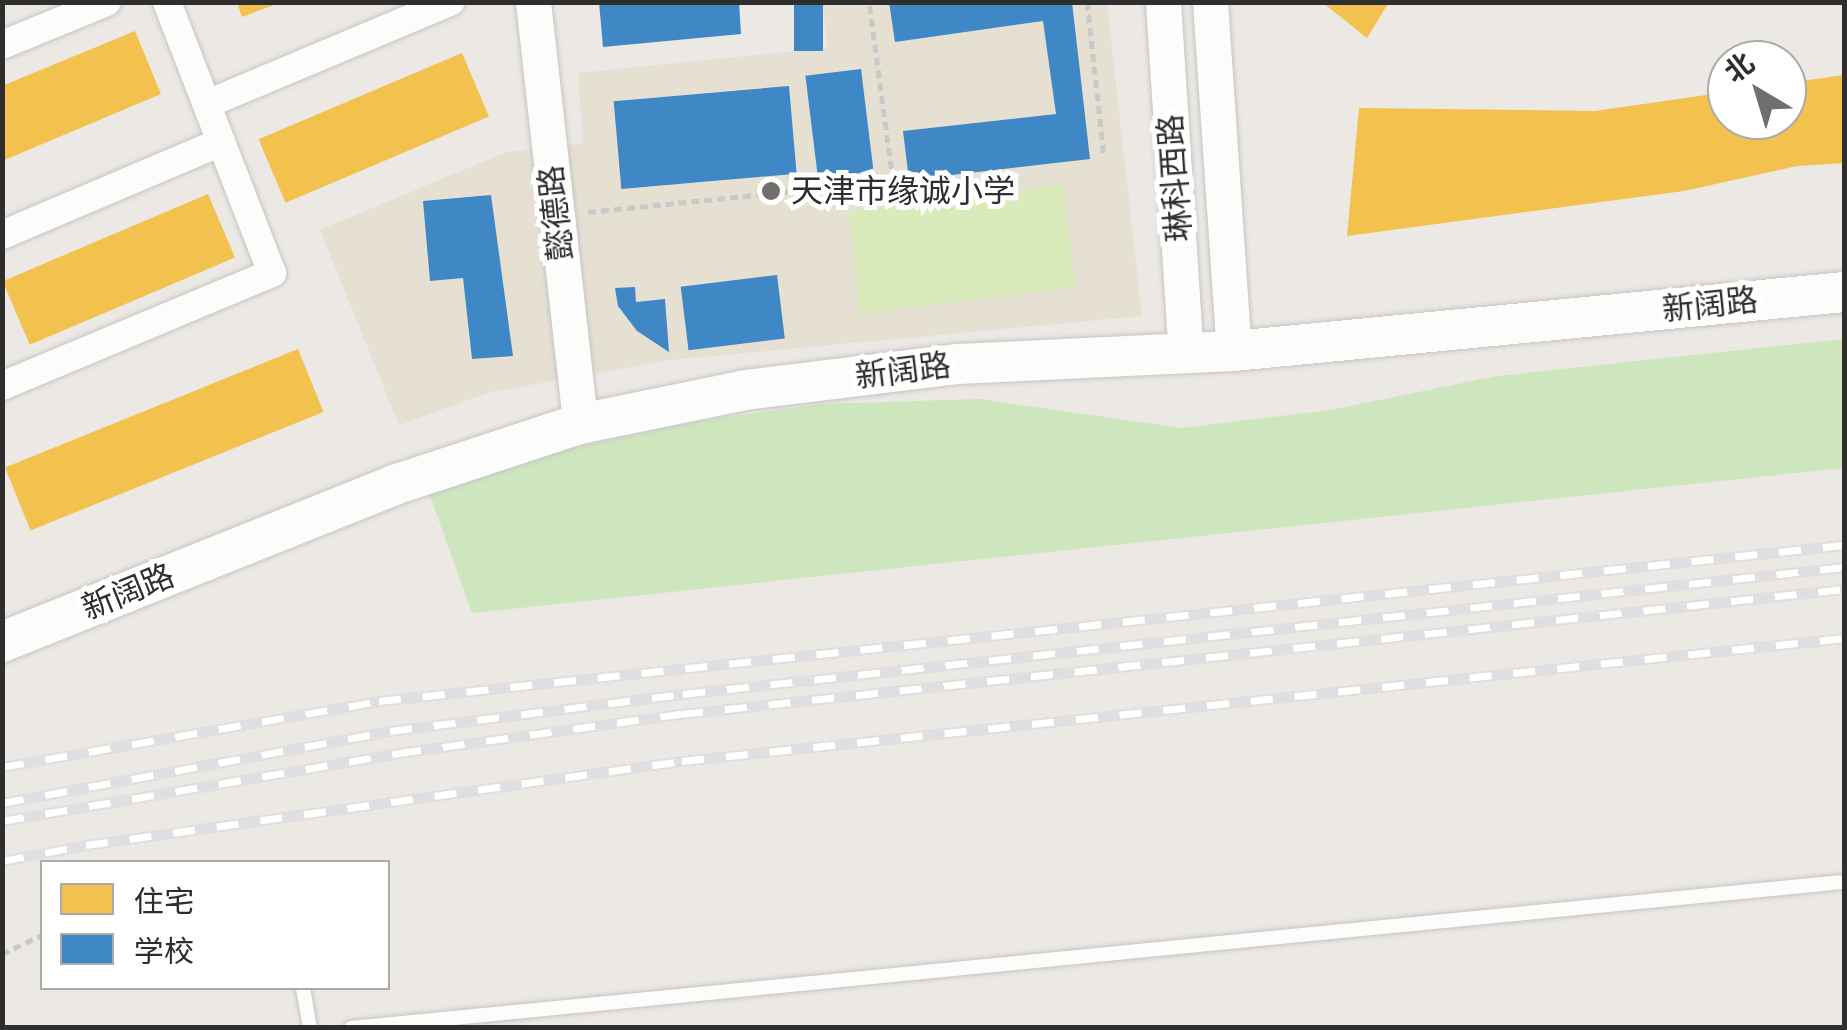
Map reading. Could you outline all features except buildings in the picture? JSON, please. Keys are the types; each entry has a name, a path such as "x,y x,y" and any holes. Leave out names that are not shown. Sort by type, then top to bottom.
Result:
{"main road":[{"name":"新阔路","path":"2,642 394,485 580,424 745,390 958,364 1234,352 1844,292"}],"street":[{"path":"2,45 107,2"},
{"path":"2,386 272,272 166,2"},
{"path":"207,104 450,2"},
{"name":"懿德路","path":"532,2 580,424"},
{"name":"琳科西路","path":"1164,2 1186,354"},
{"name":"琳科西路","path":"1210,2 1234,352"},
{"path":"2,235 221,142"}],"lane":[{"path":"351,1028 1844,882"},
{"path":"303,990 310,1028"}],"path":[{"path":"556,215 893,181 869,2"},
{"path":"1087,2 1104,155"},
{"path":"2,954 40,935"}],"shaded area":[{"name":"天津市缘诚小学","path":"823,3 1107,3 1142,316 670,360 491,392 399,425 320,230 506,152 583,143 578,73 827,48"}],"green space":[{"path":"1063,185 1076,287 861,314 849,211"},
{"path":"1844,339 1844,468 472,613 429,493 541,454 700,421 819,404 980,399 1182,428 1330,410 1497,376"}],"railway":[{"path":"2,767 379,701 1844,545"},
{"path":"2,803 390,731 683,694 1844,567"},
{"path":"2,821 399,753 681,714 1844,589"},
{"path":"2,861 86,845 682,761 1844,638"}],"place":[{"name":"天津市缘诚小学","path":"771,191"}]}
